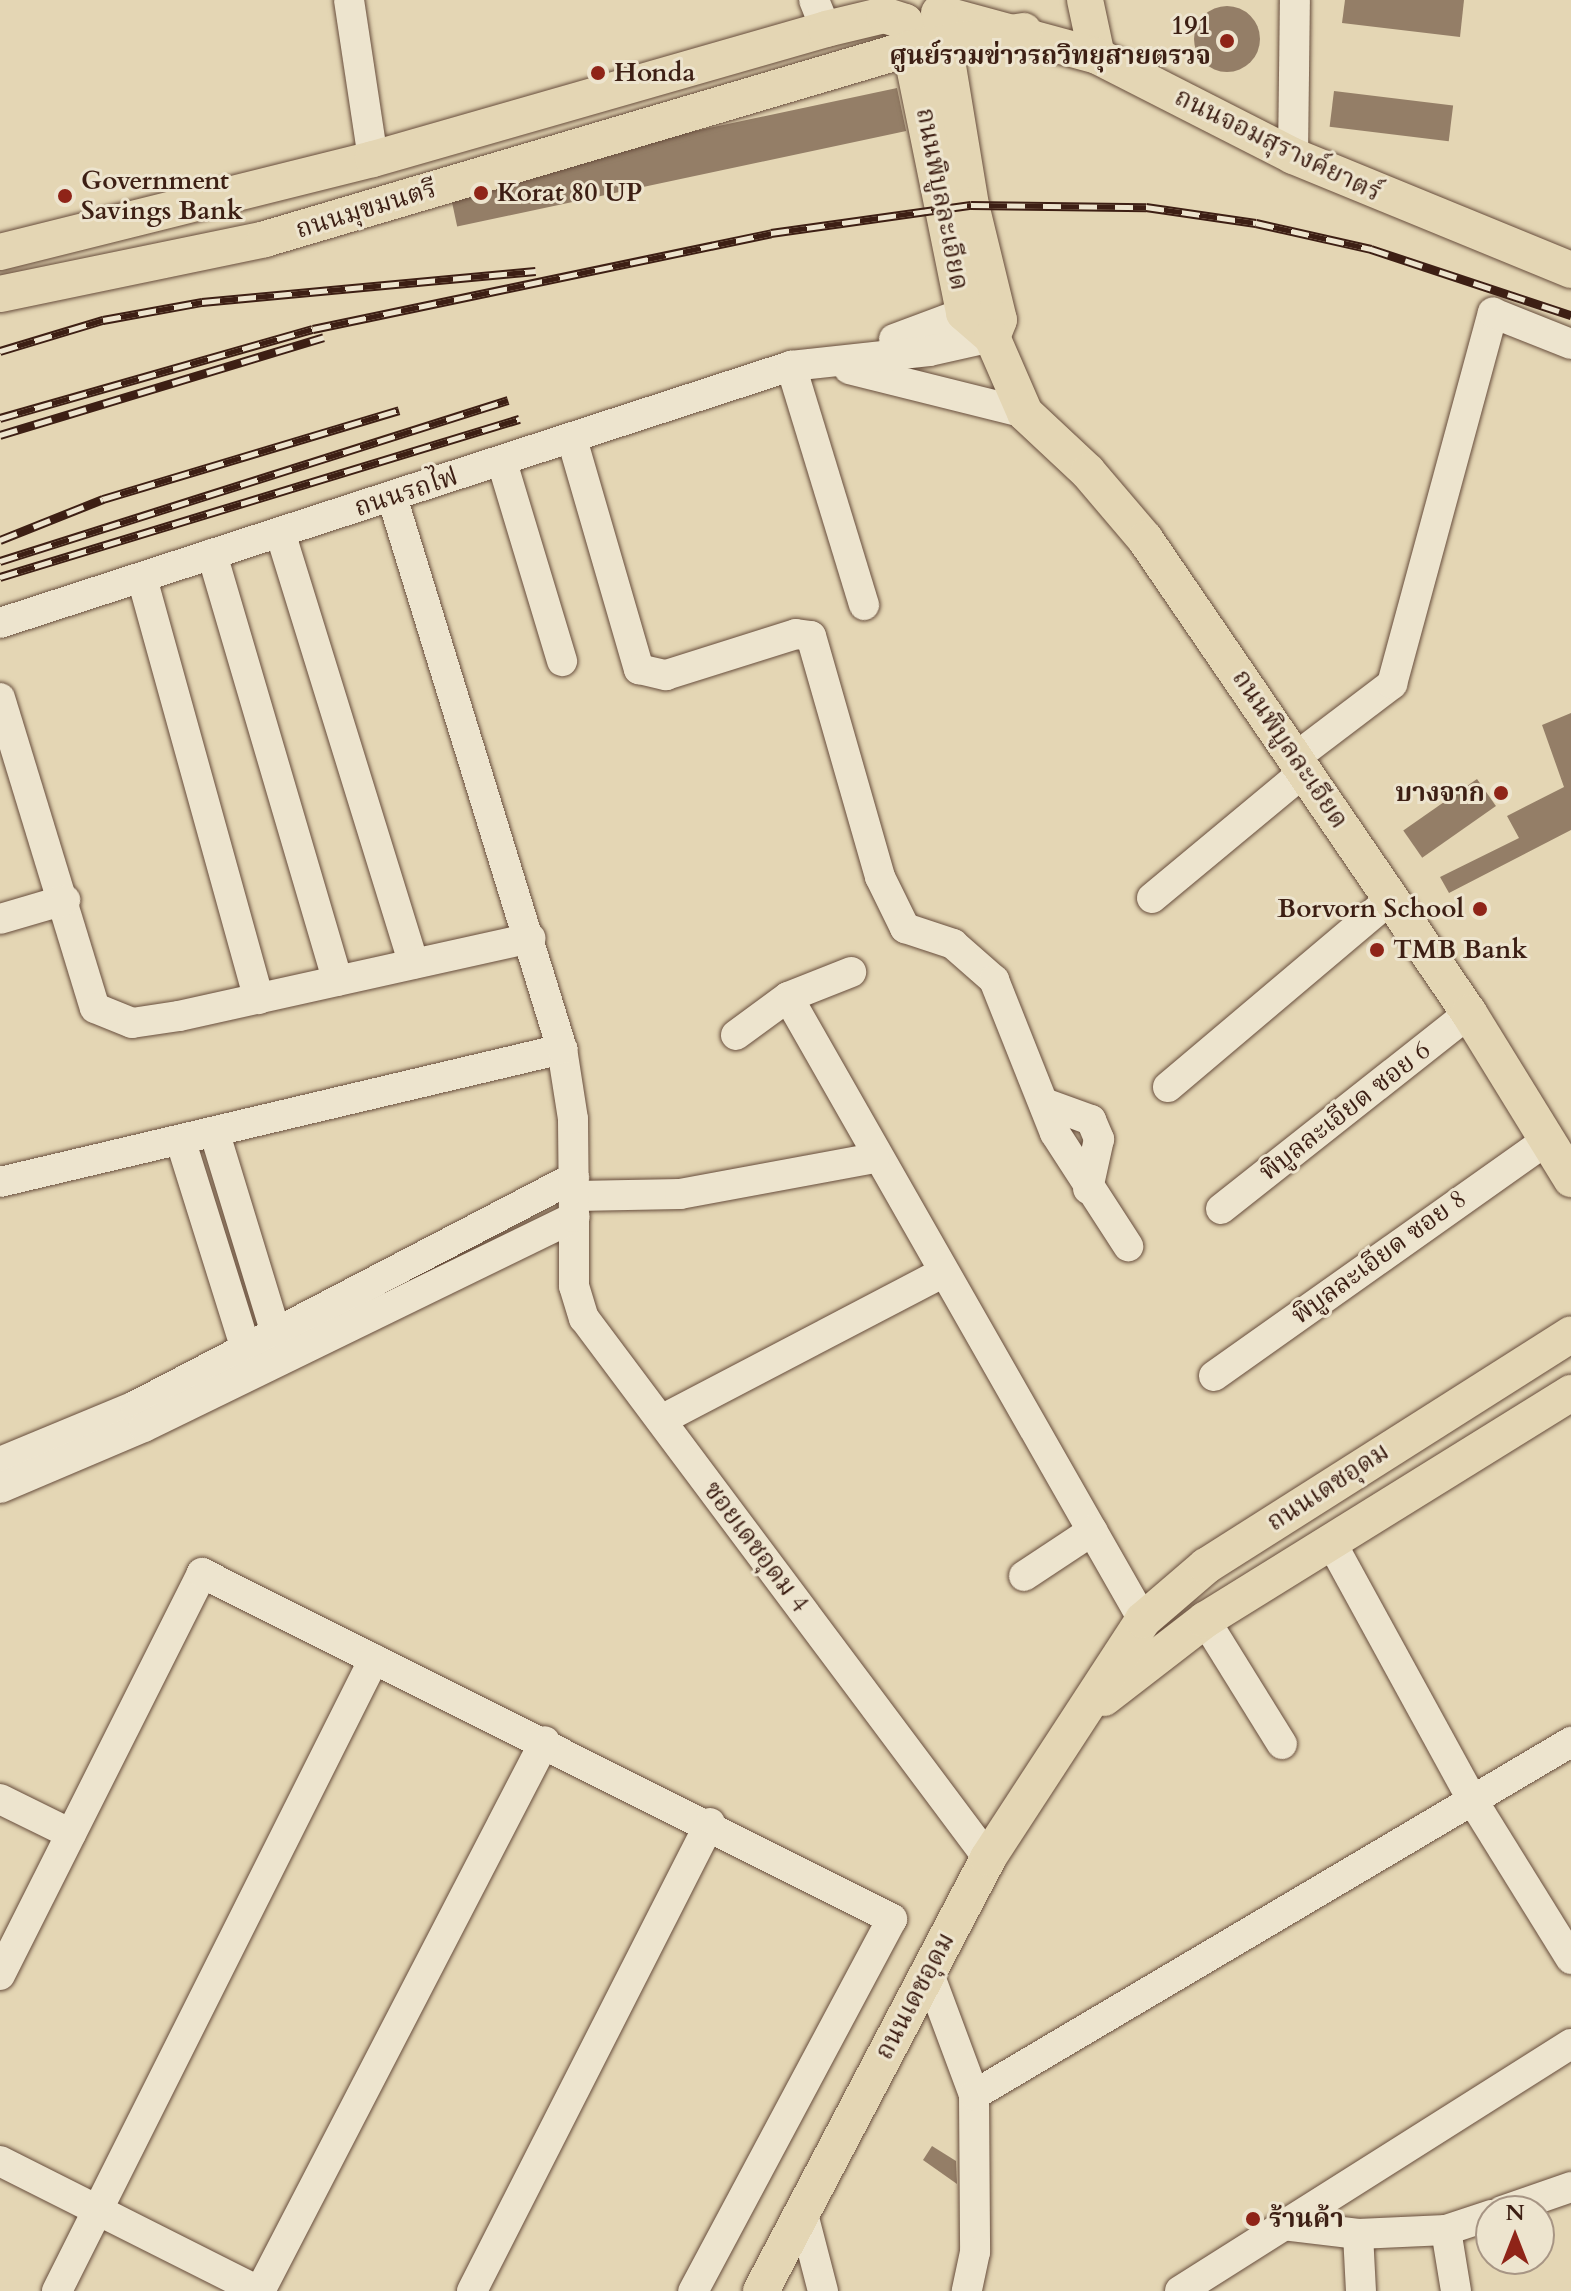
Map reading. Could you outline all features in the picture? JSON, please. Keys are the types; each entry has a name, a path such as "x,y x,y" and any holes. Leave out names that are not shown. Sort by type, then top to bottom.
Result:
{"main road":[{"path":"931,25 1004,0"},
{"path":"1085,0 1097,56"},
{"name":"ถนนมุขมนตรี","path":"0,252 373,159 820,15 884,15 931,25"},
{"name":"ถนนมุขมนตรี","path":"0,294 265,239 931,25"},
{"name":"ถนนจอมสุรางค์ยาตร์","path":"931,25 1024,31 1097,56 1293,156 1571,270"},
{"name":"ถนนพิบูลละเอียด","path":"931,25 964,313 972,326 992,337 1025,413 1088,472 1145,539 1469,1013 1571,1179"},
{"name":"ถนนพิบูลละเอียด","path":"931,25 999,320 992,337"},
{"path":"254,189 265,239"},
{"name":"ถนนเดชอุดม","path":"761,2291 988,1858 1087,1712 1143,1620 1206,1566 1571,1334"},
{"name":"ถนนเดชอุดม","path":"1087,1712 1205,1620 1571,1393"},
{"path":"1306,1500 1331,1542"}],"street":[{"path":"349,0 373,159"},
{"path":"1293,156 1295,0"},
{"name":"ถนนรถไฟ","path":"0,623 801,364 909,337 964,313"},
{"path":"1152,898 1392,684 1493,313 1571,344"},
{"name":"ถนนรถไฟ","path":"801,364 918,353 992,337"},
{"path":"864,605 801,364 1025,413"},
{"path":"572,439 639,669 666,675 796,634 811,636 880,877 905,928 953,944 994,980 1047,1104 1055,1133 1088,1189 1128,1246"},
{"path":"502,462 562,661"},
{"name":"ซอยเดชอุดม 4","path":"392,497 562,1049 575,1197 574,1286 584,1318 988,1858"},
{"path":"280,532 414,964"},
{"path":"212,554 338,981"},
{"path":"142,578 259,999"},
{"path":"0,698 65,900 95,1008 132,1023 259,999 530,938"},
{"path":"1168,1087 1392,898"},
{"path":"0,919 65,900"},
{"path":"736,1035 788,997 851,972"},
{"path":"788,997 875,1158 1143,1620"},
{"name":"พิบูลละเอียด ซอย 6","path":"1221,1209 1469,1013"},
{"path":"0,1182 215,1134 562,1049"},
{"path":"215,1134 276,1334"},
{"name":"พิบูลละเอียด ซอย 8","path":"1214,1376 1546,1141"},
{"path":"181,1142 246,1349"},
{"path":"0,1462 135,1406 276,1334 575,1197 680,1194 875,1158"},
{"path":"0,1488 158,1420 575,1197"},
{"path":"661,1420 942,1273"},
{"path":"1024,1576 1092,1531"},
{"path":"1331,1542 1473,1801 1571,1959"},
{"path":"0,1975 202,1573 710,1823 892,1919 693,2291"},
{"path":"1205,1620 1282,1744"},
{"path":"57,2291 374,1659"},
{"path":"0,2161 259,2291 545,1741"},
{"path":"974,2095 1571,1742"},
{"path":"0,1799 71,1834"},
{"path":"472,2291 710,1823"},
{"path":"928,1971 974,2095 975,2252 967,2291"},
{"path":"1180,2291 1571,2044"},
{"path":"1548,2195 1571,2187"},
{"path":"802,2210 823,2291"},
{"path":"1283,2225 1358,2234 1446,2230 1475,2220"},
{"path":"1446,2230 1456,2291"},
{"path":"1358,2234 1361,2291"}],"building":[{"path":"1345,0 1464,0 1460,37 1342,23"},
{"name":"191 ศูนย์รวมข่าวรถวิทยุสายตรวจ","path":"1227,6 1240,9 1250,16 1257,26 1260,39 1257,52 1250,62 1240,69 1227,72 1214,69 1204,62 1197,52 1194,39 1197,26 1204,16 1214,9"},
{"path":"897,88 906,131 457,226 448,183"},
{"path":"1334,91 1453,106 1449,141 1330,127"},
{"path":"1571,713 1571,830 1449,893 1440,877 1519,838 1507,816 1564,787 1542,725"},
{"path":"1477,779 1496,806 1422,858 1403,831"},
{"path":"932,2146 956,2161 957,2184 923,2160"}],"railway":[{"path":"0,418 313,329 771,233 971,205 1146,207 1256,223 1371,249 1571,315"},
{"path":"0,351 103,320 202,302 536,271"},
{"path":"0,435 324,337"},
{"path":"0,561 508,400"},
{"path":"0,540 103,499 399,410"},
{"path":"0,577 519,419"}],"place":[{"name":"191 ศูนย์รวมข่าวรถวิทยุสายตรวจ","path":"1227,41"},
{"name":"Honda","path":"598,73"},
{"name":"Korat 80 UP","path":"481,193"},
{"name":"Government Savings Bank","path":"65,196"},
{"name":"บางจาก","path":"1501,793"},
{"name":"Borvorn School","path":"1480,909"},
{"name":"TMB Bank","path":"1377,950"},
{"name":"ร้านค้า","path":"1253,2219"}]}
